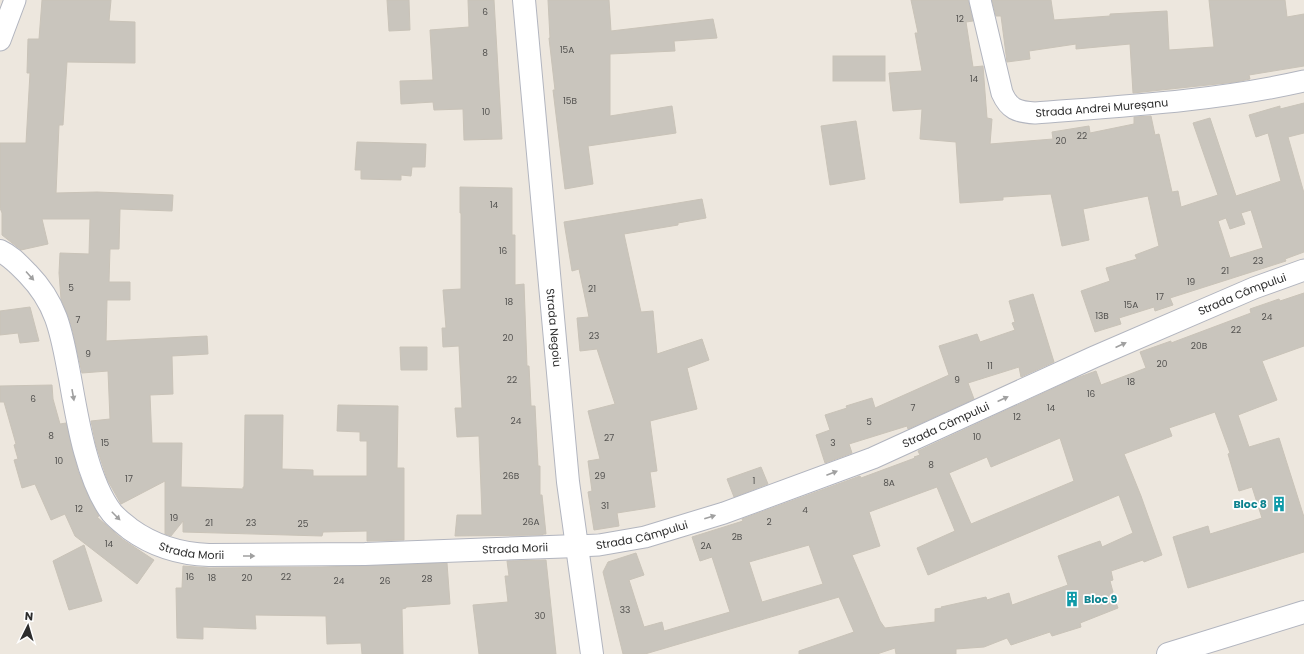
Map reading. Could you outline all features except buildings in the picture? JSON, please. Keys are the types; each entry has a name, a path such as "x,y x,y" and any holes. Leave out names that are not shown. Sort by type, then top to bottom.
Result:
{"street":[{"path":"0,40 15,0"},
{"name":"Strada Negoiu","path":"524,0 562,419 576,546 592,654"},
{"name":"Strada Andrei Mureșanu","path":"980,0 1002,93 1006,102 1012,108 1023,112 1169,103 1222,96 1304,81"},
{"name":"Strada Morii","path":"0,251 18,263 41,288 54,309 62,334 78,421 97,487 104,503 113,515 146,539 175,551 209,556 365,554 576,546"},
{"name":"Strada Câmpului","path":"576,546 599,545 645,538 724,513 859,463 1094,357 1254,288 1304,270"},
{"path":"1168,654 1304,612"}],"place":[{"name":"Bloc 8","path":"1279,504"},
{"name":"Bloc 9","path":"1072,599"}]}
